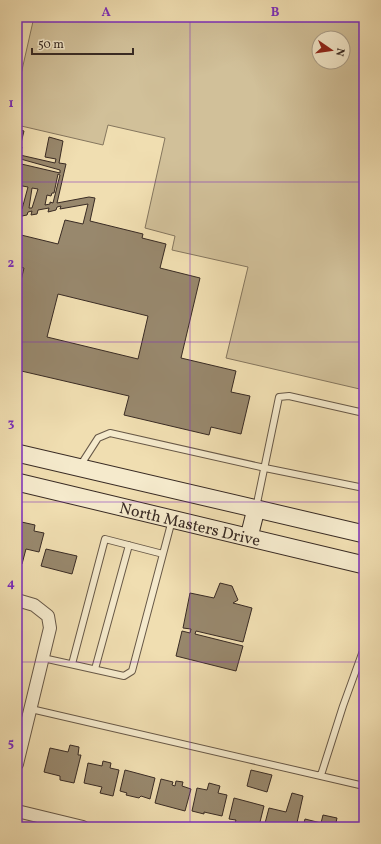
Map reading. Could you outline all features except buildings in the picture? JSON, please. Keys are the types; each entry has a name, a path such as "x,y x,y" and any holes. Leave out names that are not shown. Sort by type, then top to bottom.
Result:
{"main road":[{"name":"North Masters Drive","path":"17,453 364,534"},
{"name":"North Masters Drive","path":"17,482 364,565"},
{"path":"250,537 256,509"}],"street":[{"path":"17,600 34,605 48,616 50,628 17,764"},
{"path":"17,811 83,827"}],"lane":[{"path":"256,509 279,397 289,396 364,413"},
{"path":"80,468 98,438 110,433 265,468 364,488"},
{"path":"43,658 124,676 132,671 172,519"},
{"path":"72,664 105,539 163,554"},
{"path":"95,669 129,545"},
{"path":"321,775 343,706 364,648"},
{"path":"31,709 364,786"}],"shaded area":[{"path":"34,17 364,17 364,390 226,358 248,267 172,250 175,236 145,228 165,138 108,125 103,145 17,125 17,92"}]}
